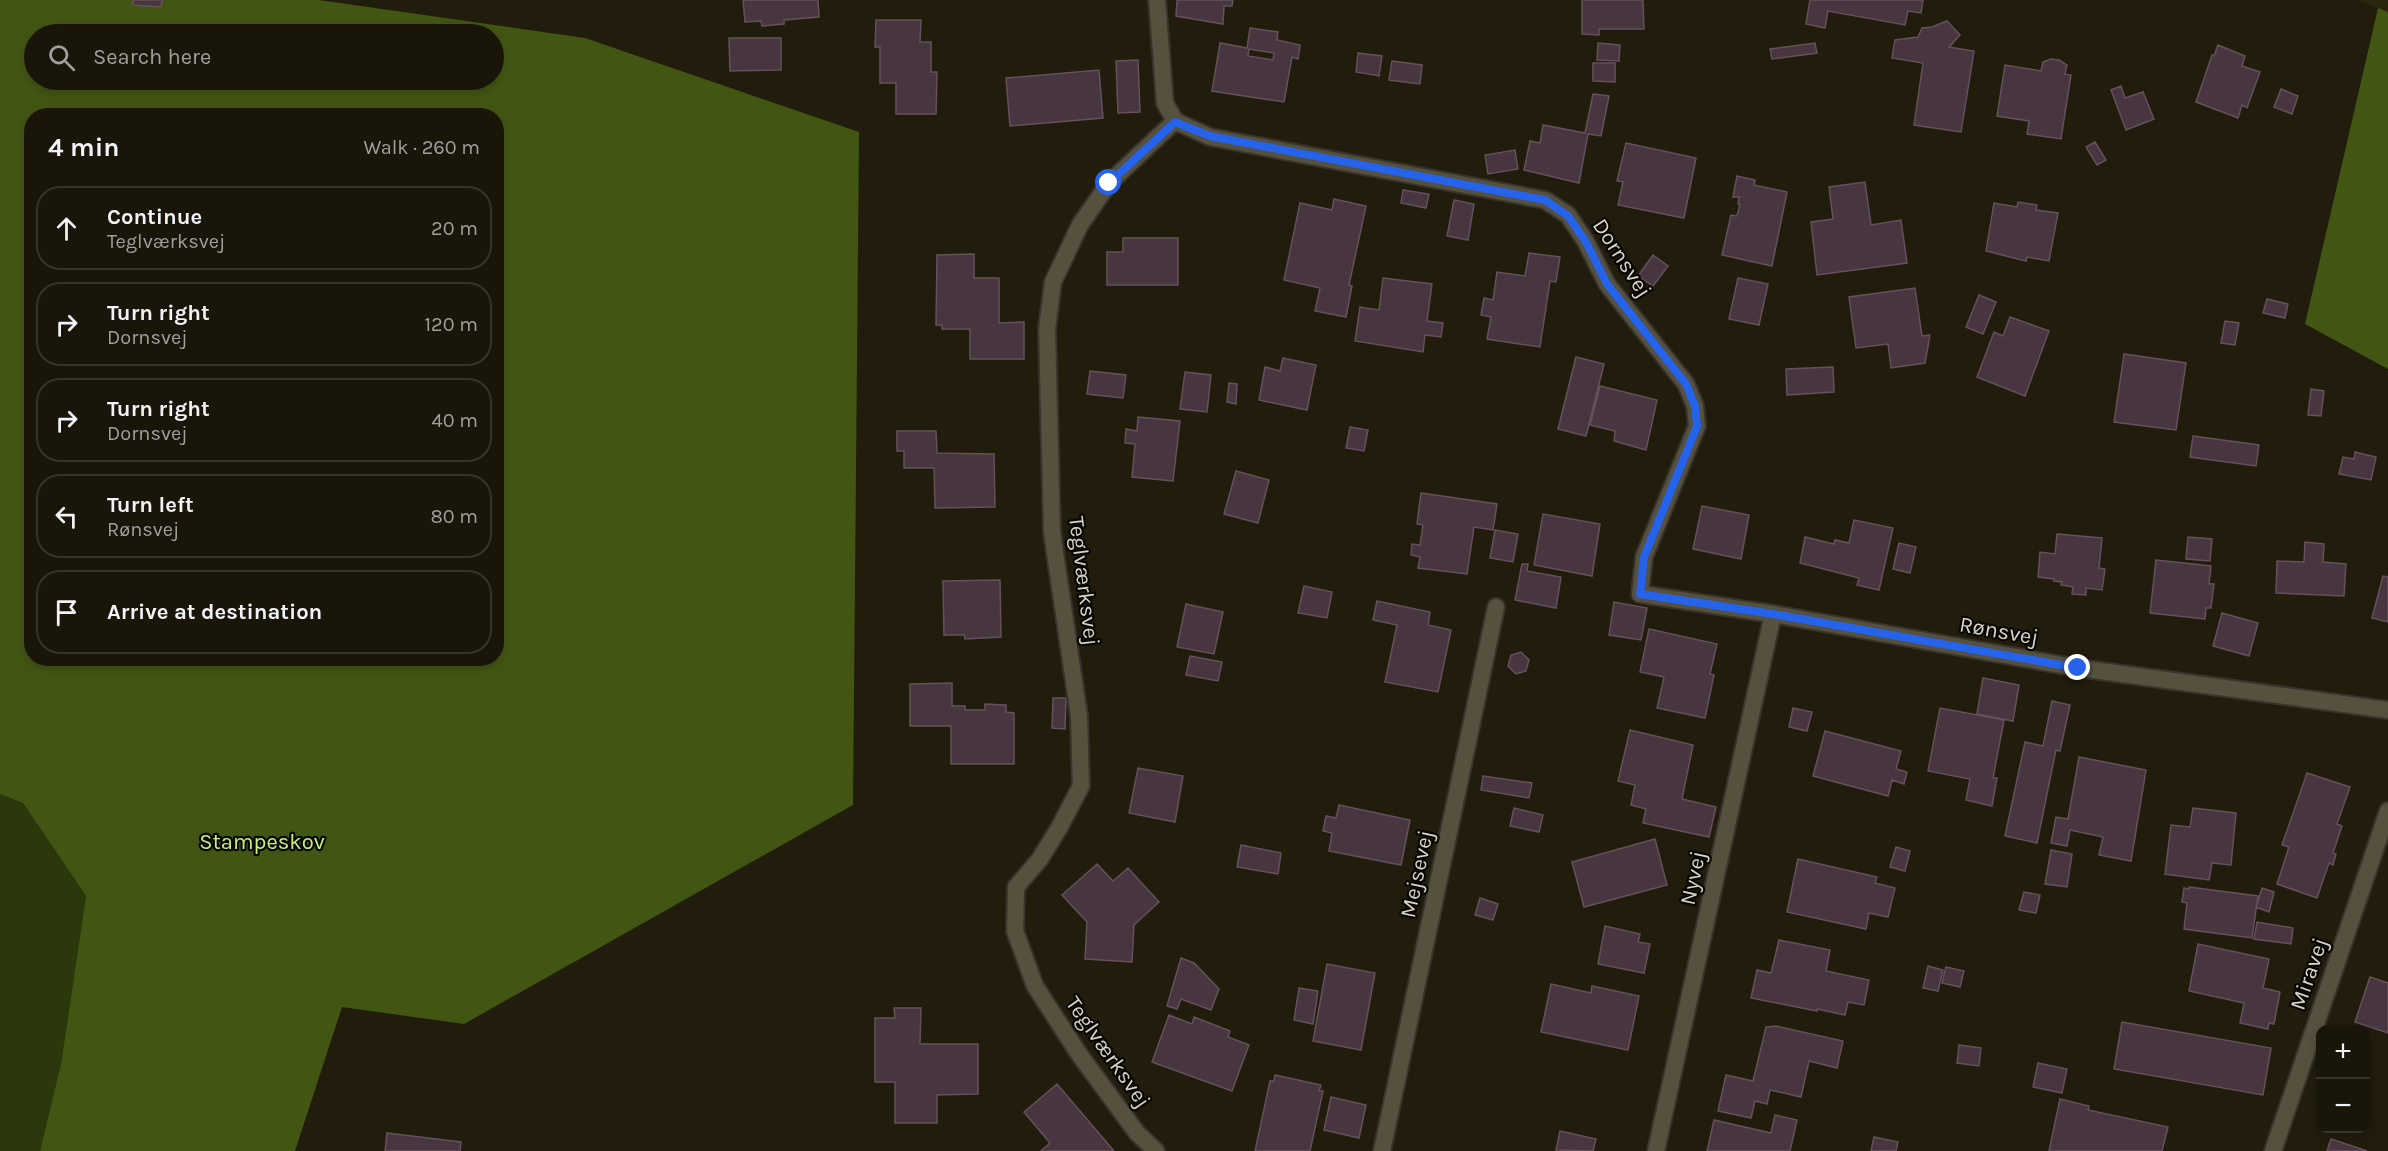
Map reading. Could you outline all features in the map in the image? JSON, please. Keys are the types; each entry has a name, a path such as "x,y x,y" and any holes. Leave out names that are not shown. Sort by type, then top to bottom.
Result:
{"street":[{"path":"1157,0 1165,103 1175,122"},
{"name":"Dornsvej","path":"1175,122 1210,136 1545,200 1568,216 1586,242 1607,284 1686,384 1695,406 1697,426 1644,557 1640,594"},
{"name":"Teglværksvej","path":"1156,1151 1137,1132 1079,1054 1035,986 1015,932 1017,887 1040,859 1081,786 1079,716 1052,532 1047,329 1053,282 1080,225 1109,183 1175,122"},
{"name":"Rønsvej","path":"1640,594 1773,614 2078,668 2388,710"},
{"name":"Mejsevej","path":"1382,1151 1496,606"},
{"name":"Nyvej","path":"1656,1151 1773,614"},
{"name":"Miravej","path":"2273,1151 2388,811"}],"shaded area":[{"path":"2357,0 2388,0 2388,12 2378,8"}],"green space":[{"name":"Stampeskov","path":"0,0 319,0 487,24 24,24 24,90 504,90 504,26 585,38 859,132 853,805 464,1024 342,1007 295,1151 40,1151 61,1064 86,896 23,803 0,794"},
{"path":"2378,8 2388,12 2388,369 2305,324"},
{"path":"0,794 23,803 86,896 61,1064 40,1151 0,1151"}],"building":[{"path":"133,0 162,0 161,7 133,5"},
{"path":"743,0 818,0 819,17 784,20 784,24 762,26 761,21 745,22"},
{"path":"1177,0 1233,0 1232,6 1224,6 1223,24 1176,16"},
{"path":"1582,0 1643,0 1644,29 1599,29 1599,35 1582,34"},
{"path":"1810,0 1923,0 1921,13 1908,11 1905,25 1828,11 1825,28 1806,24"},
{"path":"876,20 921,20 920,42 931,42 931,72 937,72 936,114 896,114 896,83 880,83 880,47 875,47"},
{"path":"1947,21 1960,35 1949,47 1974,51 1961,132 1914,125 1923,63 1892,58 1895,40 1918,37 1922,28"},
{"path":"1250,28 1278,32 1277,40 1300,45 1298,59 1292,57 1284,102 1212,91 1220,43 1247,48","holes":["1249,49 1274,53 1273,60 1248,56"]},
{"path":"729,38 781,38 781,70 730,71"},
{"path":"1598,43 1620,45 1619,61 1597,60"},
{"path":"1815,43 1817,53 1772,59 1770,49"},
{"path":"2218,45 2245,56 2242,66 2260,72 2247,108 2242,105 2238,118 2196,102 2212,55 2214,56"},
{"path":"1358,53 1382,56 1379,76 1356,72"},
{"path":"2051,59 2059,60 2067,65 2065,74 2071,75 2061,139 2027,134 2029,121 1997,116 2005,65 2041,71 2043,62"},
{"path":"1138,60 1140,112 1118,113 1116,61"},
{"path":"1392,61 1422,65 1420,84 1389,80"},
{"path":"1593,63 1615,63 1615,82 1593,81"},
{"path":"1099,70 1103,118 1010,126 1006,78"},
{"path":"2121,86 2125,98 2143,92 2154,119 2126,130 2111,90"},
{"path":"2281,89 2298,96 2292,114 2274,107"},
{"path":"1593,94 1609,96 1601,136 1588,134 1579,183 1524,170 1530,141 1540,143 1543,125 1585,133"},
{"path":"2095,142 2106,160 2097,165 2086,147"},
{"path":"1626,143 1696,158 1684,218 1618,205 1623,182 1617,181"},
{"path":"1515,150 1518,169 1488,174 1485,155"},
{"path":"1737,176 1755,180 1754,185 1787,192 1772,266 1722,255 1731,215 1737,216 1740,204 1738,204 1739,197 1733,197"},
{"path":"1865,182 1871,225 1901,220 1907,263 1817,275 1811,222 1833,219 1829,187"},
{"path":"1403,190 1429,194 1426,208 1401,203"},
{"path":"1334,199 1366,206 1349,285 1352,286 1346,317 1315,311 1320,288 1284,280 1300,203 1332,210"},
{"path":"1454,200 1474,204 1468,240 1447,236"},
{"path":"2018,202 2037,205 2036,210 2058,213 2049,261 2027,257 2026,261 1986,251 1994,203 2017,207"},
{"path":"1123,238 1178,238 1178,285 1107,285 1107,252 1123,252"},
{"path":"1529,253 1560,257 1556,282 1550,281 1540,347 1487,339 1491,317 1481,315 1484,298 1493,300 1497,272 1525,276"},
{"path":"974,254 974,278 999,278 999,323 1024,322 1024,359 970,359 970,329 942,329 942,325 936,325 937,255"},
{"path":"1653,255 1668,266 1653,286 1638,276"},
{"path":"1383,278 1432,284 1427,321 1443,323 1441,337 1425,335 1423,352 1355,341 1360,307 1379,310"},
{"path":"1738,278 1768,284 1759,325 1729,319"},
{"path":"1915,288 1922,336 1930,335 1925,363 1891,368 1888,344 1856,348 1849,297"},
{"path":"1979,295 1996,302 1983,334 1966,327"},
{"path":"2267,299 2288,304 2285,318 2263,313"},
{"path":"2010,317 2049,331 2025,396 1977,377 1994,332 2003,336"},
{"path":"2225,321 2239,323 2235,345 2221,343"},
{"path":"2124,354 2186,363 2176,430 2114,422"},
{"path":"1576,357 1604,364 1586,436 1558,429"},
{"path":"1283,358 1316,365 1307,410 1259,400 1265,367 1280,371"},
{"path":"1833,367 1834,392 1787,395 1786,369"},
{"path":"1090,371 1126,375 1123,398 1087,394"},
{"path":"1185,372 1211,375 1207,412 1180,409"},
{"path":"1229,383 1237,384 1236,404 1227,402"},
{"path":"1600,386 1657,400 1646,450 1614,441 1615,431 1590,425"},
{"path":"2311,389 2324,391 2321,416 2308,415"},
{"path":"1138,417 1180,421 1173,481 1132,477 1135,444 1125,443 1126,429 1137,431"},
{"path":"1350,427 1368,430 1364,451 1346,448"},
{"path":"897,431 936,431 937,453 994,454 995,507 935,508 934,468 904,468 904,451 897,451"},
{"path":"2193,436 2259,445 2256,466 2190,457"},
{"path":"2355,452 2376,457 2371,480 2339,474 2343,457 2354,459"},
{"path":"1236,471 1269,480 1258,523 1224,514"},
{"path":"1421,493 1497,504 1493,530 1474,527 1467,574 1418,568 1420,557 1411,555 1412,544 1420,545 1423,525 1417,524"},
{"path":"1702,506 1749,515 1741,559 1693,549"},
{"path":"1543,514 1600,524 1592,576 1534,565"},
{"path":"1854,520 1893,528 1879,590 1857,585 1859,578 1800,563 1805,537 1834,544 1835,540 1849,543"},
{"path":"1495,530 1518,534 1513,562 1490,558"},
{"path":"2057,534 2102,538 2099,568 2105,569 2102,590 2086,588 2086,595 2072,594 2073,587 2061,585 2062,582 2054,581 2054,579 2038,577 2040,552 2055,554"},
{"path":"2188,537 2212,539 2210,561 2186,559"},
{"path":"2305,542 2324,544 2323,562 2346,564 2344,596 2276,593 2277,561 2304,562"},
{"path":"1899,543 1916,547 1910,573 1893,569"},
{"path":"2156,560 2211,566 2209,584 2214,584 2211,608 2206,608 2205,619 2150,613"},
{"path":"1522,564 1528,564 1527,571 1561,577 1556,608 1515,600"},
{"path":"2383,576 2388,577 2388,622 2372,618"},
{"path":"1000,580 1001,637 965,639 964,635 944,635 943,581"},
{"path":"1304,586 1332,592 1327,618 1298,613"},
{"path":"1377,601 1430,612 1428,625 1451,630 1438,692 1385,682 1397,625 1373,620"},
{"path":"1614,602 1647,608 1641,640 1609,635"},
{"path":"1186,604 1223,612 1214,654 1177,647"},
{"path":"2222,613 2258,623 2249,656 2213,646"},
{"path":"1649,629 1717,644 1710,674 1714,675 1705,718 1657,708 1664,677 1640,672"},
{"path":"1521,652 1529,660 1526,671 1516,674 1508,666 1511,655"},
{"path":"1190,656 1222,662 1218,681 1186,675"},
{"path":"1983,678 2019,685 2013,721 1977,714"},
{"path":"952,683 952,706 965,706 965,710 985,710 985,704 1006,705 1006,712 1014,713 1014,764 951,764 951,726 910,726 910,684"},
{"path":"1053,698 1066,698 1065,729 1052,728"},
{"path":"2052,701 2070,705 2060,751 2056,750 2037,843 2005,836 2025,742 2043,746"},
{"path":"1793,708 1812,712 1807,731 1789,727"},
{"path":"1940,708 2004,720 1993,778 1997,778 1992,806 1966,800 1970,779 1928,771"},
{"path":"1630,730 1693,745 1682,799 1716,807 1709,837 1643,823 1646,809 1631,805 1635,785 1618,781"},
{"path":"1825,731 1901,751 1896,769 1907,772 1904,784 1892,780 1888,796 1813,776"},
{"path":"2079,757 2146,770 2131,861 2099,855 2103,837 2070,830 2067,846 2051,843 2056,817 2068,819"},
{"path":"1138,768 1183,776 1175,822 1129,813"},
{"path":"2307,773 2350,787 2337,824 2342,826 2333,853 2336,854 2333,865 2329,863 2317,898 2277,884 2289,847 2282,845"},
{"path":"1483,776 1532,783 1529,798 1481,790"},
{"path":"1339,805 1410,820 1401,865 1329,851 1332,833 1323,831 1326,816 1336,818"},
{"path":"1514,808 1543,815 1539,832 1510,826"},
{"path":"2193,808 2236,813 2231,865 2212,863 2209,880 2165,874 2171,825 2190,827"},
{"path":"1655,839 1667,885 1584,907 1572,862"},
{"path":"1241,845 1281,853 1278,874 1237,867"},
{"path":"1896,847 1910,851 1905,871 1890,867"},
{"path":"2051,850 2072,854 2067,887 2045,884"},
{"path":"1798,859 1877,877 1875,883 1895,888 1888,917 1869,913 1866,929 1787,912"},
{"path":"1097,864 1113,881 1128,868 1159,902 1134,925 1132,962 1085,959 1087,922 1062,895"},
{"path":"2189,887 2258,896 2252,938 2184,929 2187,903 2182,902 2184,888 2189,889"},
{"path":"2262,888 2274,892 2269,912 2256,907"},
{"path":"2024,892 2040,895 2036,913 2019,910"},
{"path":"1480,898 1498,904 1493,920 1475,915"},
{"path":"2257,922 2293,928 2291,944 2254,939"},
{"path":"1605,926 1640,934 1638,942 1650,944 1644,973 1598,964"},
{"path":"1779,940 1830,950 1826,971 1869,980 1864,1005 1848,1002 1845,1015 1751,998 1757,970 1771,973"},
{"path":"2198,944 2269,959 2263,988 2280,992 2274,1024 2269,1023 2268,1029 2240,1023 2244,1003 2189,991"},
{"path":"1181,958 1194,963 1219,989 1211,1010 1181,999 1177,1009 1167,1006"},
{"path":"1327,964 1375,973 1361,1050 1313,1041"},
{"path":"1928,966 1943,970 1938,991 1923,988"},
{"path":"1946,967 1964,971 1960,987 1942,983"},
{"path":"2370,977 2388,983 2388,1033 2370,1027 2370,1025 2355,1022"},
{"path":"1551,984 1591,993 1592,986 1639,996 1628,1050 1541,1032"},
{"path":"1299,988 1318,991 1313,1024 1294,1020"},
{"path":"894,1008 921,1008 920,1044 978,1044 978,1094 937,1095 937,1123 895,1123 895,1082 875,1082 875,1018 895,1018"},
{"path":"1169,1015 1192,1024 1194,1017 1230,1031 1228,1037 1249,1045 1232,1091 1152,1062"},
{"path":"2122,1022 2271,1048 2263,1095 2114,1069"},
{"path":"1776,1026 1843,1041 1837,1068 1809,1061 1801,1097 1770,1090 1767,1104 1755,1101 1751,1118 1718,1111 1726,1075 1753,1081 1766,1027"},
{"path":"1959,1045 1981,1048 1979,1066 1957,1063"},
{"path":"2038,1063 2067,1069 2062,1093 2033,1087"},
{"path":"1275,1075 1321,1085 1319,1091 1323,1091 1310,1151 1255,1151 1270,1081 1274,1081"},
{"path":"1057,1084 1114,1151 1041,1151 1050,1143 1024,1112"},
{"path":"1331,1097 1366,1105 1359,1138 1324,1130"},
{"path":"2060,1099 2089,1106 2088,1110 2168,1127 2162,1151 2049,1151"},
{"path":"1775,1115 1797,1120 1790,1151 1707,1151 1714,1120 1771,1133"},
{"path":"1560,1131 1596,1139 1593,1151 1556,1150"},
{"path":"387,1133 461,1142 460,1151 385,1151"},
{"path":"1874,1137 1898,1142 1896,1151 1871,1151"},
{"path":"2331,1139 2367,1151 2327,1151"}],"route":[{"path":"1109,183 1175,122 1210,136 1545,200 1568,216 1586,242 1607,284 1686,384 1695,406 1697,426 1644,557 1640,594 1773,614 2078,668"}]}
